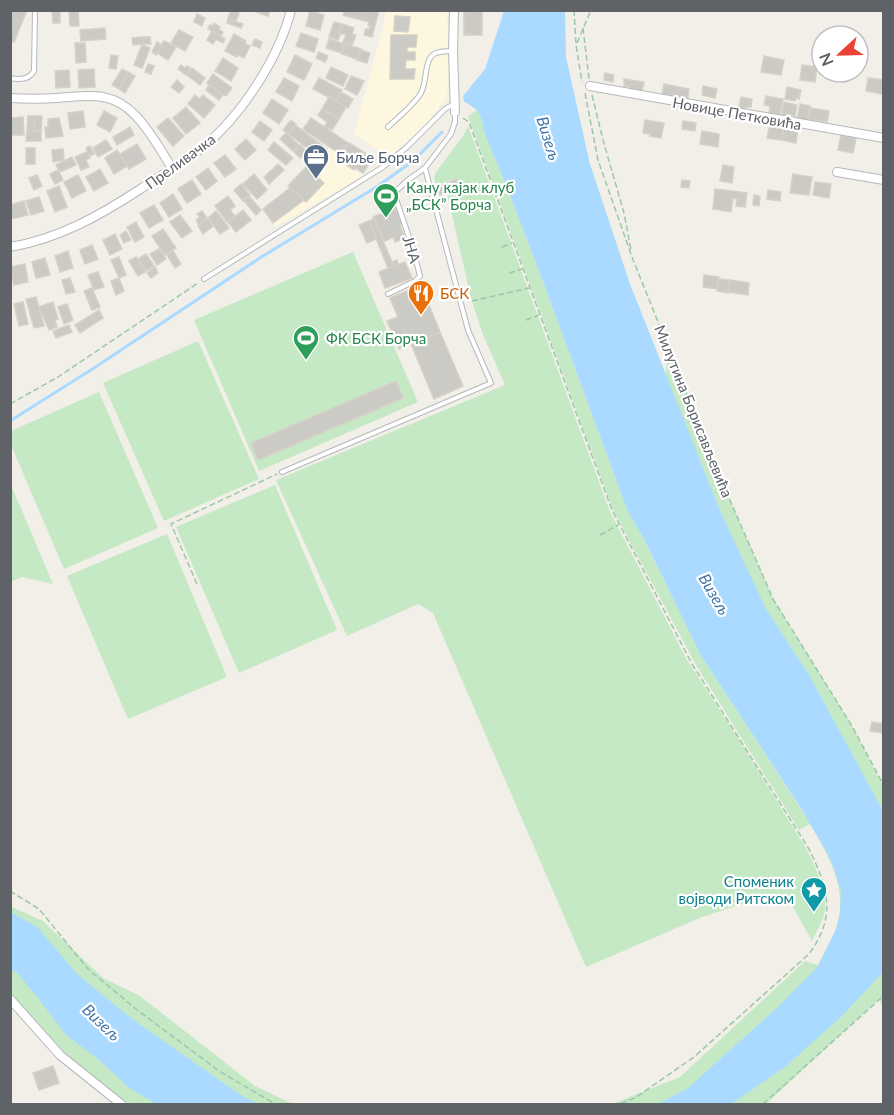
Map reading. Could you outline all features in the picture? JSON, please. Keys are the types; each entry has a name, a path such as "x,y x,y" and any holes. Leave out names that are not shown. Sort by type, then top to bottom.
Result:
{"street":[{"name":"Преливачка","path":"10,247 49,237 102,214 203,147 250,96 279,44 291,10"},
{"name":"ЈНА","path":"454,10 455,108"},
{"name":"Новице Петковића","path":"586,85 884,138"},
{"path":"10,98 94,95 115,101 142,122 172,168"},
{"path":"837,172 884,180"},
{"path":"10,999 60,1055 121,1104"}],"lane":[{"path":"10,78 21,80 29,77 34,71 35,10"},
{"path":"388,128 421,93 429,58 436,53 453,51"},
{"path":"204,279 360,182 402,152 445,109 455,108"},
{"name":"ЈНА","path":"388,294 415,281 420,276 395,194 397,189 425,168 452,134 455,108"},
{"path":"282,472 491,383 468,330 425,168"}],"path":[{"path":"574,10 576,45 624,213 632,257"},
{"path":"576,45 591,10"},
{"path":"583,28 586,85"},
{"name":"Милутина Борисављевића","path":"585,95 598,160 632,257 720,477 773,599 852,726 884,786"},
{"path":"455,108 469,122 600,482 618,525 692,664 809,849 823,881 827,911 824,926 813,948 790,972 694,1057 635,1098 619,1104"},
{"path":"502,247 513,243"},
{"path":"509,273 522,268"},
{"path":"10,404 58,377 204,279"},
{"path":"472,301 530,288"},
{"path":"526,320 540,315"},
{"path":"197,584 171,524 282,472"},
{"path":"600,535 618,525"},
{"path":"10,891 39,909 88,969 136,1009 219,1071 275,1104"},
{"path":"763,1104 884,994"}],"shaded area":[{"path":"386,11 447,11 449,62 447,98 423,127 388,158 354,134"},
{"path":"328,147 340,155 337,160 363,176 275,227 263,209 290,188 288,186 315,155 320,159"}],"green space":[{"path":"477,110 482,117 485,135 539,271 628,512 645,541 700,654 806,817 765,623 665,383 668,350 773,599 852,726 883,786 883,1007 879,999 766,1104 612,1104 680,1077 805,961 818,965 836,928 840,900 830,861 810,824 799,830 696,665 613,510 468,116"},
{"path":"468,126 610,512 687,660 745,749 807,850 817,871 824,895 825,910 822,922 812,941 789,900 773,894 702,917 586,967 433,613 418,604 347,636 276,480 505,385 482,332 471,298 447,193 461,186 456,178 436,186 434,178"},
{"name":"ФК БСК Борча","path":"353,252 418,402 259,471 194,320"},
{"path":"198,341 259,479 164,521 103,383"},
{"path":"99,392 158,528 64,569 11,445 11,431"},
{"path":"10,485 53,584 22,577 11,582"},
{"path":"275,485 337,630 239,673 176,527"},
{"path":"167,534 227,677 128,719 67,576"},
{"path":"10,906 43,921 103,978 140,996 255,1086 293,1104 122,1104 60,1055 11,999"}],"water":[{"name":"Визељ","path":"504,11 565,11 566,57 590,164 630,284 721,513 766,609 809,675 883,811 883,972 842,1016 785,1067 731,1104 658,1104 687,1089 780,1005 818,966 836,929 840,914 841,891 830,858 802,810 700,654 645,541 628,512 539,271 485,135 481,117 477,110 464,102 463,96 485,69"},
{"name":"Визељ","path":"11,912 38,928 77,974 131,1018 239,1094 258,1104 156,1104 128,1087 98,1059 66,1035 18,974 11,969"}],"building":[{"path":"10,10 27,10 14,42 10,41"},
{"path":"69,10 78,10 79,26 70,26"},
{"path":"231,10 239,13 236,21 228,18"},
{"path":"250,10 270,10 268,16"},
{"path":"345,10 363,12 364,10 379,10 372,37 364,35 366,29 369,30 369,22 343,15"},
{"path":"464,10 482,10 482,35 464,35"},
{"path":"52,11 60,11 60,23 53,23"},
{"path":"310,11 324,15 320,30 306,26"},
{"path":"197,14 205,18 202,26 194,22"},
{"path":"395,16 410,17 408,32 394,31"},
{"path":"228,19 243,24 241,28 227,23"},
{"path":"334,22 342,24 338,40 329,37"},
{"path":"214,23 223,32 221,36 208,29"},
{"path":"342,24 354,28 352,34 356,35 352,45 343,42 346,35 339,33"},
{"path":"105,28 106,39 81,41 80,30"},
{"path":"179,30 193,37 185,51 171,43"},
{"path":"212,31 225,39 223,43 216,39 213,44 207,40"},
{"path":"301,33 318,39 314,52 296,46"},
{"path":"234,34 250,46 244,58 225,51"},
{"path":"391,35 417,35 416,47 407,47 407,52 415,52 415,60 406,60 405,69 415,69 414,79 390,79"},
{"path":"142,37 143,44 133,45 132,38"},
{"path":"143,37 150,37 151,44 143,44"},
{"path":"255,39 262,42 260,48 252,45"},
{"path":"329,39 344,44 342,53 326,48"},
{"path":"164,41 176,47 168,60 157,53"},
{"path":"157,42 162,45 156,55 152,52"},
{"path":"75,43 85,43 86,62 76,63"},
{"path":"345,44 361,49 357,59 342,54"},
{"path":"142,45 150,48 142,68 134,65"},
{"path":"361,50 370,53 367,63 357,60"},
{"path":"319,52 328,56 325,62 316,58"},
{"path":"111,55 118,56 116,69 109,68"},
{"path":"295,55 312,64 304,80 287,72"},
{"path":"764,56 784,60 781,75 761,72"},
{"path":"223,58 238,68 231,81 215,71"},
{"path":"148,64 154,66 151,74 145,72"},
{"path":"181,65 190,68 186,75 178,69"},
{"path":"802,65 810,66 810,81 800,80"},
{"path":"331,67 348,75 343,86 326,78"},
{"path":"192,68 205,78 200,85 187,75"},
{"path":"94,69 95,87 79,88 78,70"},
{"path":"122,69 128,72 119,89 112,85"},
{"path":"69,70 70,87 56,88 55,71"},
{"path":"128,72 135,76 125,93 119,89"},
{"path":"605,73 614,75 613,82 604,80"},
{"path":"213,74 232,88 226,96 207,83"},
{"path":"351,76 364,81 357,95 345,89"},
{"path":"284,78 299,86 292,101 276,92"},
{"path":"319,78 342,90 336,101 313,89"},
{"path":"870,78 884,80 882,94 866,91"},
{"path":"624,79 644,82 642,92 630,90 630,87 624,86"},
{"path":"177,80 184,87 179,93 171,87"},
{"path":"664,84 689,89 688,98 662,94"},
{"path":"209,85 223,95 219,100 206,90"},
{"path":"703,86 717,89 715,98 702,95"},
{"path":"787,87 801,90 799,99 796,98 795,101 785,99"},
{"path":"341,92 353,99 348,108 336,101"},
{"path":"195,95 199,99 203,95 215,105 204,118 188,104"},
{"path":"766,96 783,99 780,115 769,113 770,106 764,105"},
{"path":"329,97 346,107 339,119 322,109"},
{"path":"741,97 752,99 751,107 746,107 745,112 738,111"},
{"path":"272,99 288,110 279,124 263,113"},
{"path":"784,102 797,105 795,116 782,114"},
{"path":"800,104 810,106 807,122 797,120"},
{"path":"186,107 200,123 186,134 173,118"},
{"path":"811,108 829,111 827,122 809,119"},
{"path":"322,109 339,119 332,130 325,126 327,122 318,115"},
{"path":"83,111 85,127 70,129 68,113"},
{"path":"104,111 117,118 110,132 97,125"},
{"path":"28,116 35,116 34,131 27,131"},
{"path":"35,116 42,116 41,131 34,131"},
{"path":"23,117 24,135 10,135 10,118"},
{"path":"59,118 63,136 46,138 45,127 48,127 48,119"},
{"path":"168,118 184,136 173,146 157,127"},
{"path":"311,118 348,143 340,154 303,129"},
{"path":"291,120 296,124 288,134 283,130"},
{"path":"645,120 664,123 661,138 643,133"},
{"path":"260,121 272,130 264,141 252,132"},
{"path":"683,121 696,123 695,131 682,129"},
{"path":"770,124 784,126 781,140 767,138"},
{"path":"295,125 327,149 320,158 289,134"},
{"path":"784,126 798,128 796,143 781,140"},
{"path":"130,127 134,135 117,145 113,137"},
{"path":"27,131 41,132 41,141 26,141"},
{"path":"702,131 719,134 718,147 700,144"},
{"path":"286,133 299,145 293,151 280,139"},
{"path":"841,135 856,138 853,153 838,150"},
{"path":"246,139 256,150 245,160 235,149"},
{"path":"106,140 112,149 98,157 93,148"},
{"path":"274,142 293,158 286,165 268,150"},
{"path":"349,143 365,153 354,170 338,159"},
{"path":"137,144 146,159 129,169 120,154"},
{"path":"300,145 309,153 307,156 304,154 300,158 294,152"},
{"path":"90,146 94,154 89,156 86,148"},
{"path":"26,148 35,148 35,164 26,164"},
{"path":"63,149 64,160 53,162 52,150"},
{"path":"117,150 127,166 114,174 105,158"},
{"path":"87,152 90,158 86,160 89,167 81,170 75,157"},
{"path":"365,154 372,159 363,173 355,168"},
{"path":"225,155 236,169 225,177 214,163"},
{"path":"314,156 326,165 315,176 306,167"},
{"path":"72,157 76,165 60,172 56,165"},
{"path":"278,164 284,170 269,184 264,177"},
{"path":"723,165 734,167 732,183 720,181"},
{"path":"306,167 324,183 306,202 288,186"},
{"path":"208,168 217,181 206,190 196,177"},
{"path":"100,169 108,183 94,191 86,177"},
{"path":"58,170 63,180 55,184 50,174"},
{"path":"254,174 267,190 257,199 243,184"},
{"path":"793,174 812,177 809,195 790,193"},
{"path":"37,175 42,186 34,190 29,178"},
{"path":"78,175 86,191 72,198 64,182"},
{"path":"456,179 459,186 440,195 436,188"},
{"path":"192,180 201,194 187,203 178,189"},
{"path":"682,180 690,181 689,188 681,187"},
{"path":"815,182 831,184 829,198 813,195"},
{"path":"241,184 250,195 243,201 234,190"},
{"path":"59,186 67,207 55,212 47,191"},
{"path":"290,188 304,200 273,223 263,209"},
{"path":"715,189 747,193 745,207 736,206 737,199 733,198 731,212 713,209"},
{"path":"768,190 781,192 780,201 767,199"},
{"path":"173,194 182,209 169,217 160,203"},
{"path":"754,195 760,196 759,206 753,205"},
{"path":"228,196 235,206 230,210 235,216 227,222 215,206"},
{"path":"249,196 261,210 256,215 243,200"},
{"path":"39,197 44,211 31,215 26,201"},
{"path":"24,201 28,215 11,219 10,205"},
{"path":"154,205 163,220 149,228 140,213"},
{"path":"396,208 405,238 395,242 393,237 385,241 373,217"},
{"path":"243,210 251,220 236,232 228,222"},
{"path":"202,211 207,218 199,225 196,220 200,217 197,214"},
{"path":"216,211 229,228 220,234 208,218"},
{"path":"180,215 192,231 182,238 170,222"},
{"path":"208,218 213,226 203,234 198,226"},
{"path":"374,219 392,262 397,260 398,264 388,268 369,221"},
{"path":"369,221 376,239 367,243 359,225"},
{"path":"136,222 144,237 135,242 127,227"},
{"path":"163,229 176,248 165,255 152,236"},
{"path":"126,231 131,240 124,243 120,235"},
{"path":"115,234 122,249 110,255 103,240"},
{"path":"92,245 98,259 85,264 80,250"},
{"path":"159,249 166,259 157,265 150,254"},
{"path":"68,251 73,268 60,272 55,256"},
{"path":"173,251 181,264 175,268 167,255"},
{"path":"146,254 154,266 146,271 138,259"},
{"path":"119,257 126,275 119,278 111,260"},
{"path":"136,257 145,272 138,276 129,261"},
{"path":"45,258 50,275 36,278 32,262"},
{"path":"405,262 412,278 385,288 379,272"},
{"path":"25,264 28,282 14,285 10,267"},
{"path":"155,267 158,273 151,278 147,273"},
{"path":"98,272 104,287 94,290 88,275"},
{"path":"704,275 719,277 717,289 703,287"},
{"path":"70,278 75,292 66,294 62,280"},
{"path":"119,278 124,291 116,295 111,281"},
{"path":"719,279 729,280 728,293 717,291"},
{"path":"730,280 749,283 748,295 729,292"},
{"path":"421,285 440,332 399,349 387,321 398,317 390,298"},
{"path":"92,288 100,307 92,310 84,291"},
{"path":"36,297 44,326 34,328 26,299"},
{"path":"23,302 28,324 19,326 14,304"},
{"path":"53,302 58,319 55,320 57,327 49,330 39,307"},
{"path":"67,304 73,320 64,324 58,307"},
{"path":"99,310 103,318 80,333 75,325"},
{"path":"69,325 72,332 56,338 53,331"},
{"path":"440,332 463,386 434,399 411,344"},
{"path":"396,381 403,398 258,460 251,443"},
{"path":"872,722 884,724 884,733 870,731"},
{"path":"53,1066 59,1083 39,1090 33,1073"}],"waterway":[{"path":"10,421 263,256 378,186 413,161 442,132"}],"place":[{"name":"Биље Борча","path":"316,180"},
{"name":"Кану кајак клуб „БСК” Борча","path":"386,219"},
{"name":"БСК","path":"421,316"},
{"name":"ФК БСК Борча","path":"306,361"},
{"name":"Споменик војводи Ритском","path":"814,913"}]}
